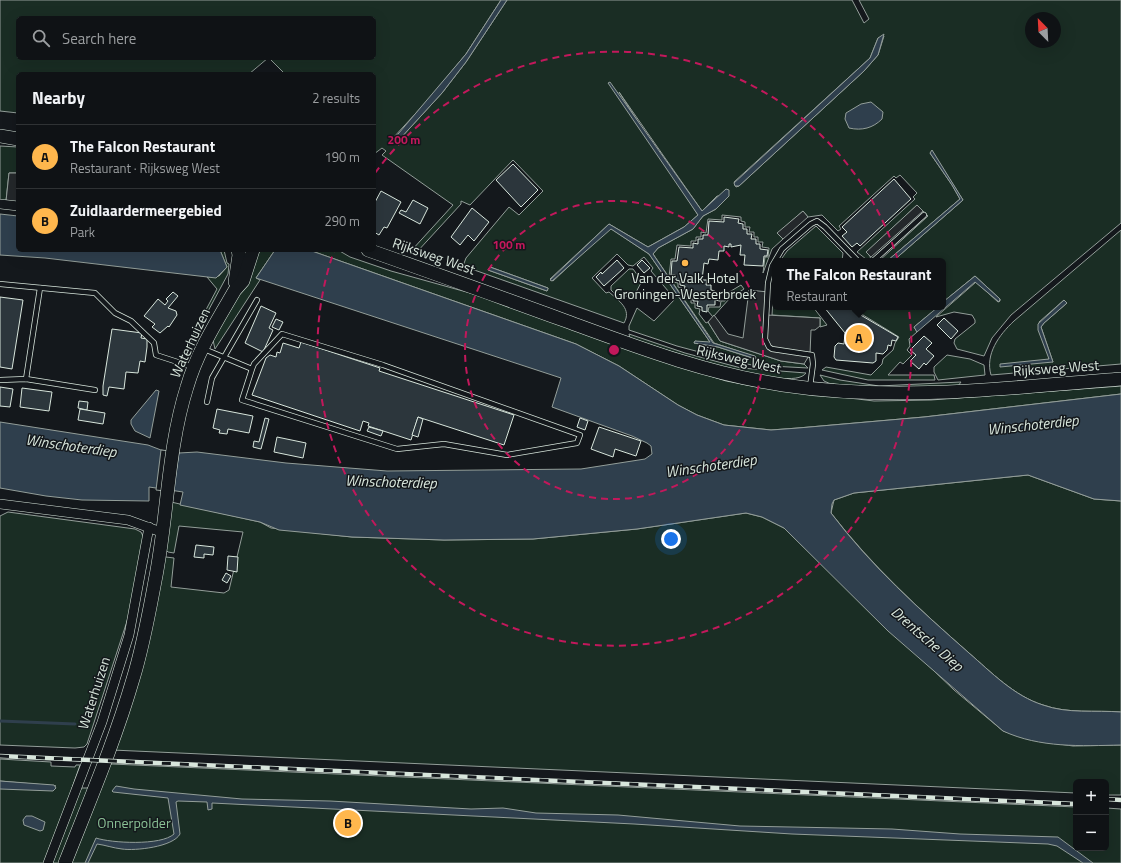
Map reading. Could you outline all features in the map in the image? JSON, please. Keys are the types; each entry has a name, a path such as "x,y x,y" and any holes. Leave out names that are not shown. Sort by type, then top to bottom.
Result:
{"main road":[{"path":"0,136 16,138"},
{"name":"Waterhuizen","path":"236,290 238,252"},
{"name":"Waterhuizen","path":"65,863 93,793 134,678 156,580 156,529 166,491 172,451 181,408 194,367 202,349 236,290 243,281 252,252"},
{"name":"Rijksweg West","path":"374,252 691,365 752,380 810,389 848,392 934,392 1121,379"}],"street":[{"path":"3,204 16,206"},
{"path":"1,506 128,520 156,529"},
{"name":"Waterhuizen","path":"48,863 102,722 125,650 156,529"}],"lane":[{"path":"876,258 924,215"},
{"path":"777,258 782,249 811,224 817,222 822,223 855,258"},
{"path":"772,266 768,283 767,343 772,349 812,355 813,364 810,389"},
{"path":"0,284 96,294 115,313 131,321 154,343 156,356 194,367"},
{"path":"26,379 40,288"},
{"path":"207,402 212,378 225,358 257,300"},
{"path":"282,334 383,365 580,435 577,443 507,455 444,444 397,449 242,400 252,369 254,364 282,334"},
{"path":"202,349 252,369"},
{"path":"0,380 26,379 95,390"}],"green space":[{"path":"0,0 501,0 466,54 428,100 393,138 398,141 442,93 466,62 507,0 852,0 864,23 869,19 859,0 1121,0 1121,223 1011,315 992,338 984,356 957,349 954,343 955,339 975,323 972,315 954,312 936,317 946,310 946,308 976,282 998,302 1000,299 975,276 946,300 946,258 896,258 963,200 933,153 930,153 960,199 891,258 882,258 928,216 917,205 867,252 871,258 865,258 857,252 915,199 913,197 917,193 900,175 896,178 894,176 839,226 841,229 838,231 822,215 808,217 803,211 778,233 783,239 772,249 763,273 765,257 768,257 769,248 762,247 763,242 758,242 758,237 754,237 754,232 749,232 750,227 745,227 745,222 741,221 741,217 722,215 722,220 708,219 706,233 701,232 701,237 696,237 696,241 691,241 691,246 677,245 675,259 671,259 669,277 674,278 673,282 678,283 678,287 682,288 682,293 687,293 686,298 691,298 691,303 695,303 695,308 700,309 699,314 706,323 708,322 720,341 781,361 804,364 808,368 752,365 677,346 629,330 629,326 637,308 654,321 675,299 651,271 653,268 644,257 633,266 628,265 617,254 592,278 606,293 609,292 623,306 626,314 624,323 463,266 466,258 509,207 519,215 543,191 513,160 470,205 461,201 461,204 416,253 411,251 453,205 382,155 386,151 382,148 376,152 376,72 283,72 271,60 376,60 376,16 16,16 16,60 266,60 251,72 16,72 16,113 0,111","holes":["884,36 878,55 864,71 739,186 736,187 734,182 870,58 878,38","619,92 702,211 717,196 729,196 716,209 703,216 693,229 658,248 653,254 714,343 756,357 755,359 718,347 694,343 695,341 709,344 710,342 649,254 610,228 553,281 550,279 609,224 648,247 684,227 698,215","490,267 548,288 547,291 488,270"]},
{"path":"0,146 16,147 16,173 9,173 6,201 0,200"},
{"path":"816,226 843,253 842,258 782,258 787,251"},
{"path":"1121,230 1121,364 991,375 990,360 992,352 1003,332","holes":["1064,300 1067,303 1041,327 1053,362 1047,360 1049,358 1039,322"]},
{"path":"221,252 224,252 227,263 229,264 228,274 186,352 182,355 217,289 207,277 219,276 227,267"},
{"path":"259,252 274,252 256,278 260,280 215,349 213,340"},
{"path":"315,252 341,252 350,257 391,271 488,298 704,374 726,381 758,387 874,401 931,400 1121,386 1121,394 924,417 771,430 724,425 697,415 678,405 619,366 576,344"},
{"path":"629,269 633,269 642,281 635,294 619,298 611,290 611,286"},
{"path":"741,285 744,289 730,298 713,317 708,311 709,307 720,307 721,301 725,301 726,294"},
{"path":"772,310 815,310 827,325 820,327 820,318 772,315"},
{"path":"855,310 934,310 914,327 917,332 909,339 910,346 907,350 912,355 903,364 900,362 888,375 934,375 935,380 868,380 822,370 826,367 871,375 882,364 883,359 893,350 899,337"},
{"path":"629,334 685,353 741,368 806,373 795,378 776,378 751,374 666,350 630,338"},
{"path":"947,355 970,359 984,365 985,375 938,380 934,372 934,367"},
{"path":"820,375 840,380 879,386 961,382 958,386 890,389 831,384 824,381"},
{"path":"1028,475 1094,499 1121,501 1121,712 1072,711 1052,708 1032,701 1013,690 950,637 879,569 831,513 834,500 854,493"},
{"path":"171,502 260,522 271,528 352,537 444,540 533,539 637,529 746,513 762,517 784,528 954,690 1003,731 1032,740 1073,746 1121,745 1121,795 1109,795 1109,779 1073,779 1073,793 112,750 163,559 166,557 174,558 171,587 224,593 229,590 243,532 179,526 174,553 168,552 164,548"},
{"path":"8,512 135,529 141,532 144,538 130,612 87,744 84,747 75,748 0,745 0,516"},
{"name":"Onnerpolder","path":"0,759 51,762 51,766 75,767 76,765 80,765 72,788 98,788 107,765 112,764 1073,807 1073,851 1109,851 1109,808 1121,809 1121,863 0,863 0,785 56,786 0,781"}],"shaded area":[{"path":"9,173 16,173 16,202 6,201"},
{"path":"917,205 923,211 871,257 866,252"},
{"path":"803,211 808,217 783,239 777,233"},
{"path":"749,290 768,292 767,315 820,318 820,326 815,330 811,330 810,354 804,364 781,361 720,341 708,322 714,315 728,334 743,338"}],"water":[{"path":"501,0 507,0 466,62 442,93 398,141 393,140 466,54"},
{"path":"884,34 878,55 864,71 739,186 735,186 734,183 870,58 878,38"},
{"path":"610,82 702,211 726,189 729,190 729,196 716,209 703,216 693,229 658,248 653,254 713,343 755,356 756,359 718,347 694,343 695,341 710,342 649,254 611,229 552,281 550,280 609,224 648,247 684,227 698,215 608,83"},
{"path":"871,102 883,112 882,119 875,125 867,128 849,128 845,119 846,113 861,104"},
{"path":"932,150 963,200 896,258 891,258 960,199 930,153"},
{"path":"0,214 16,216 16,252 221,252 227,267 216,278 45,258 0,255"},
{"path":"274,252 315,252 576,344 619,366 678,405 697,415 724,425 771,430 798,428 924,417 1121,394 1121,501 1094,499 1028,475 854,493 834,500 831,513 862,551 896,586 950,637 1013,690 1032,701 1052,708 1072,711 1121,712 1121,745 1061,745 1017,737 1003,731 888,631 784,528 762,517 746,513 637,529 533,539 444,540 352,537 279,530 260,522 180,505 183,492 149,487 149,501 82,500 46,496 0,488 0,422 148,445 161,450 179,453 197,452 286,463 387,471 581,469 645,459 652,454 651,446 647,443 632,436 552,407 561,378 256,278"},
{"path":"490,267 548,289 547,291 488,270"},
{"path":"975,276 1000,299 999,302 975,282 946,307 946,300"},
{"path":"1064,300 1067,303 1041,327 1053,362 1000,367 1000,364 1049,359 1038,330 1038,324"},
{"path":"934,310 943,310 917,332 914,327"},
{"path":"156,390 159,391 150,438 135,431 131,424 131,420"},
{"path":"0,781 54,785 56,788 53,791 0,789"},
{"path":"116,786 242,799 330,801 471,809 503,808 536,813 618,815 740,826 892,829 960,834 1058,837 1073,848 1073,851 1077,851 1093,863 1083,863 1057,846 1048,844 792,834 634,824 212,803 212,809 208,810 207,802 178,801 176,802 180,834 170,842 144,849 122,849 97,844 88,863 85,863 96,838 124,842 148,842 168,838 174,834 168,798 112,791"},
{"path":"26,816 32,816 45,822 43,830 40,831 24,825 23,820"}],"pier":[{"path":"161,450 179,452 173,492 156,490"}],"building":[{"path":"513,164 538,190 521,207 496,180"},
{"path":"894,179 911,199 860,246 857,243 852,247 842,236 847,232 842,227"},
{"path":"381,191 401,202 387,228 384,227 379,235 376,233 376,200"},
{"path":"413,200 428,208 420,224 399,213 401,210 406,212"},
{"path":"472,208 489,222 474,241 468,235 460,245 451,237"},
{"path":"724,217 739,219 738,223 743,224 743,229 747,229 747,234 752,234 751,239 756,239 756,244 760,244 760,249 768,250 767,256 764,256 763,266 744,265 745,255 740,255 741,245 731,247 731,244 729,244 729,247 724,246 724,251 719,251 718,260 709,259 708,264 704,263 702,280 707,280 706,285 711,285 711,290 715,291 715,295 720,296 720,301 715,300 715,305 707,305 707,312 702,311 702,307 697,306 698,301 693,301 693,296 689,296 689,291 684,291 685,286 680,285 680,281 676,280 676,275 671,275 672,261 677,261 679,247 693,248 693,243 698,244 698,239 703,239 703,235 708,235 709,221 724,222"},
{"path":"617,260 624,268 604,286 596,277 601,272 602,274"},
{"path":"642,260 650,268 644,273 637,265"},
{"path":"173,292 178,296 168,308 176,311 177,315 169,327 168,326 160,333 152,327 155,324 144,316 158,299 165,305 168,301 166,299"},
{"path":"0,297 23,300 12,369 0,367"},
{"path":"261,306 276,313 269,328 273,330 263,352 245,343"},
{"path":"826,310 852,310 898,337 896,341 892,340 891,346 888,345 887,350 883,354 876,353 876,361 873,363 836,360 834,357 835,346 838,343 844,344 845,333"},
{"path":"944,318 958,331 951,339 937,325"},
{"path":"276,319 283,322 279,330 272,327"},
{"path":"112,329 142,333 141,338 147,339 147,347 145,362 140,361 138,373 126,372 124,389 109,387 107,396 103,395 103,386"},
{"path":"924,336 932,343 926,349 934,356 926,365 924,363 919,369 910,361 916,355 910,350"},
{"path":"301,342 380,368 379,371 514,415 504,445 418,417 411,440 368,426 369,423 363,421 360,431 252,395 266,358 270,355 276,357 277,352 280,353 283,343 299,348"},
{"path":"0,387 13,389 10,407 0,406"},
{"path":"22,388 52,392 49,411 20,407"},
{"path":"79,401 88,402 87,410 78,408"},
{"path":"80,409 105,413 103,424 78,420"},
{"path":"217,409 253,416 249,433 228,429 227,434 219,433 220,430 213,428"},
{"path":"418,417 423,419 418,437 412,435"},
{"path":"265,418 269,419 261,449 253,447 254,441 259,442"},
{"path":"580,418 588,421 585,430 577,427"},
{"path":"369,427 383,431 381,436 367,431"},
{"path":"599,427 641,441 636,456 615,449 613,457 591,449"},
{"path":"277,437 306,443 303,458 274,452"},
{"path":"196,545 214,547 213,555 204,554 204,558 194,557"},
{"path":"228,556 238,557 237,572 227,570"},
{"path":"226,573 231,576 227,583 222,580"}],"waterway":[{"path":"0,721 75,724"}],"railway":[{"path":"0,756 1073,804"},
{"path":"1109,799 1121,800"}],"place":[{"name":"Van der Valk Hotel Groningen-Westerbroek","path":"685,263"},
{"name":"The Falcon Restaurant","path":"859,338"},
{"name":"Zuidlaardermeergebied","path":"348,823"}],"water label":[{"name":"Winschoterdiep","path":"1033,425"},
{"name":"Winschoterdiep","path":"71,446"},
{"name":"Winschoterdiep","path":"711,466"},
{"name":"Winschoterdiep","path":"391,482"},
{"name":"Drentsche Diep","path":"927,639"}]}
